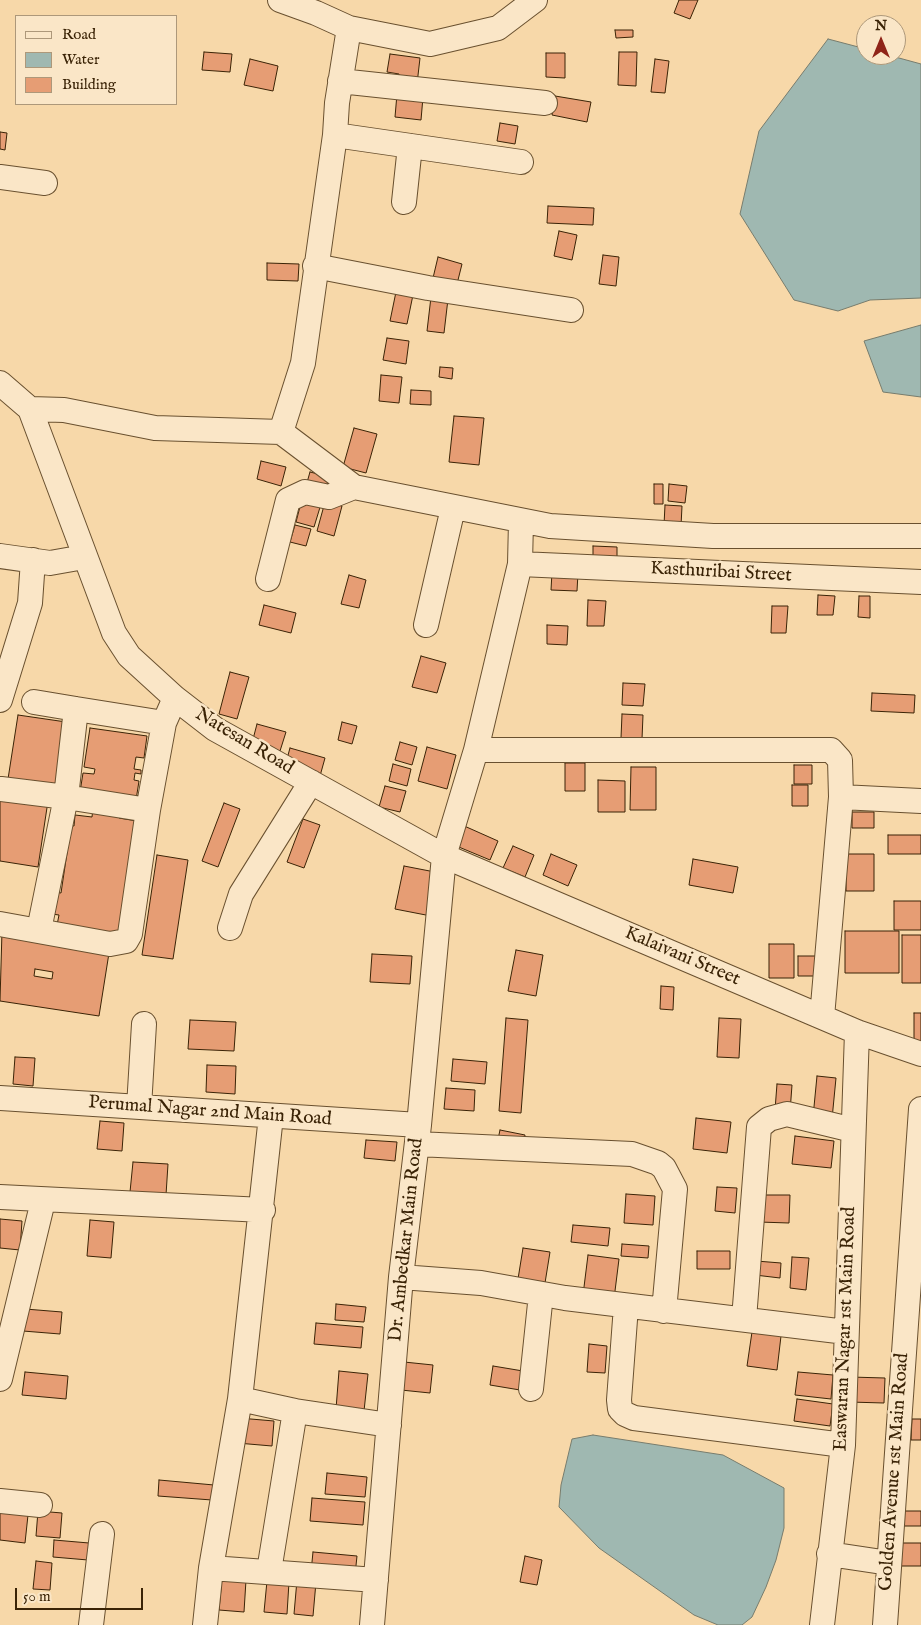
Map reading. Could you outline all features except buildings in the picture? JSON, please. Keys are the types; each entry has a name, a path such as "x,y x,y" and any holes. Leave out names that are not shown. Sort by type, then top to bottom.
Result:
{"street":[{"path":"280,0 317,6 349,28 430,44 498,28 535,0"},
{"path":"281,432 303,363 315,266 335,135 340,81 349,28"},
{"path":"340,81 545,103"},
{"path":"335,135 521,162"},
{"path":"404,202 410,146"},
{"path":"0,177 45,183"},
{"path":"315,266 428,288 571,310"},
{"path":"0,383 30,409 64,410 155,428 281,432 354,487 550,526 713,536 921,536"},
{"name":"Natesan Road","path":"30,409 114,633 129,656 175,698 215,729 444,856"},
{"path":"268,579 288,500 305,492 329,497 354,487"},
{"path":"426,625 453,508"},
{"name":"Dr. Ambedkar Main Road","path":"372,1625 401,1277 418,1135 444,856 476,750 520,564 521,521"},
{"path":"0,556 50,563 84,557"},
{"path":"0,700 30,603 33,560"},
{"name":"Kasthuribai Street","path":"520,564 921,582"},
{"path":"0,924 110,944 126,941 130,934 148,810 164,723 175,698"},
{"path":"34,702 164,723"},
{"path":"39,930 66,797 76,709"},
{"path":"476,750 831,750 840,760 841,797 822,1017"},
{"path":"230,928 241,894 311,782"},
{"path":"1,789 148,810"},
{"path":"841,797 921,801"},
{"name":"Kalaivani Street","path":"444,856 857,1032 921,1054"},
{"path":"139,1107 144,1024"},
{"name":"Easwaran Nagar 1st Main Road","path":"822,1625 842,1445 857,1032"},
{"name":"Perumal Nagar 2nd Main Road","path":"0,1098 272,1116 418,1135 632,1154 658,1163 664,1168 674,1190 664,1311"},
{"name":"Golden Avenue 1st Main Road","path":"884,1625 912,1358 921,1109"},
{"path":"744,1319 760,1126 769,1119 787,1114 853,1130"},
{"path":"205,1625 211,1568 240,1399 263,1210 272,1116"},
{"path":"0,1198 263,1210"},
{"path":"0,1379 43,1201"},
{"path":"401,1277 481,1283 626,1306 846,1332"},
{"path":"530,1389 541,1294"},
{"path":"626,1306 619,1400 620,1408 625,1414 634,1418 842,1445"},
{"path":"240,1399 295,1411 389,1425"},
{"path":"269,1571 295,1411"},
{"path":"0,1500 40,1505"},
{"path":"91,1625 102,1534"},
{"path":"829,1554 889,1563"},
{"path":"211,1568 376,1580"}],"water":[{"path":"828,39 856,46 856,65 906,65 906,60 921,64 921,298 870,300 838,311 794,300 740,214 759,131"},
{"path":"921,325 921,397 883,392 864,341"},
{"path":"593,1435 723,1455 784,1488 784,1528 776,1560 752,1617 742,1625 718,1625 694,1615 599,1548 559,1507 561,1485 572,1439"}]}
